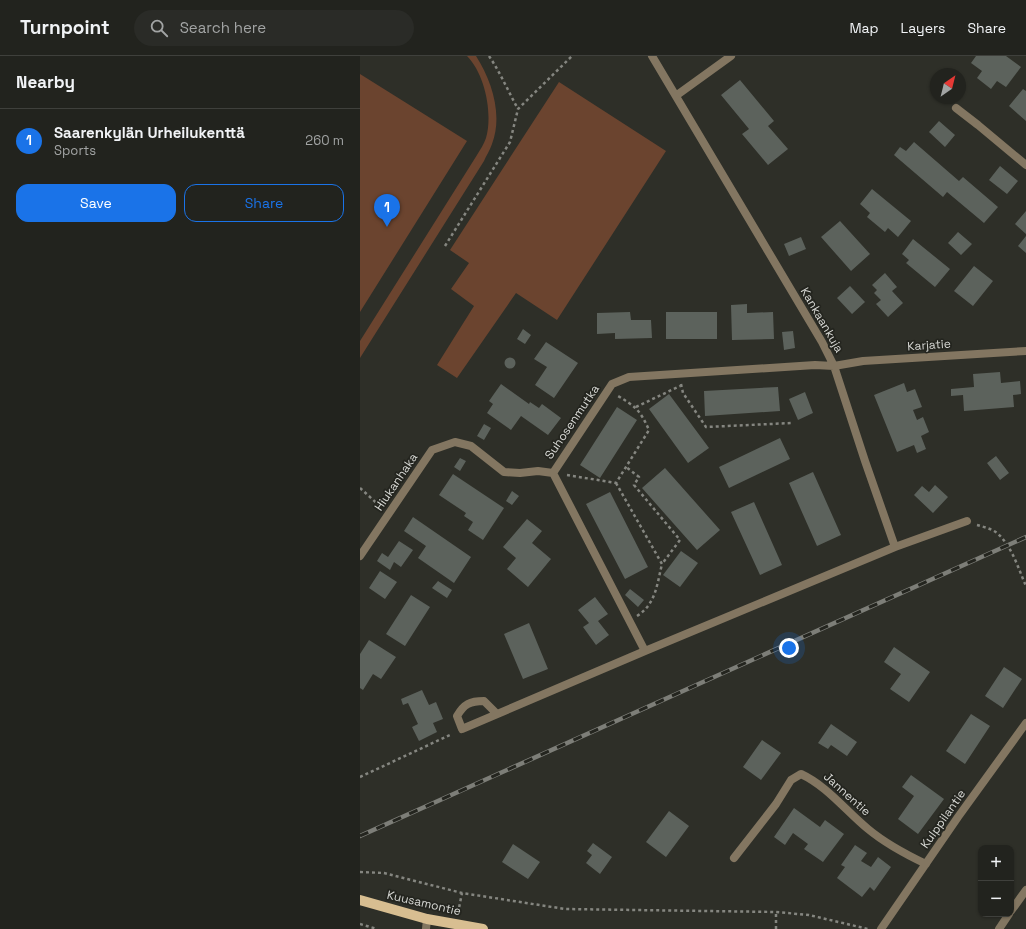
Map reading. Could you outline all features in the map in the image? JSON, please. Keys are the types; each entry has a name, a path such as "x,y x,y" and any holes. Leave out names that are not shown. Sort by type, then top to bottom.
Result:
{"main road":[{"name":"Kuusamontie","path":"360,900 426,924 483,929"}],"street":[{"name":"Kankaankuja","path":"652,56 677,95 822,342 834,366 895,547"},
{"path":"677,95 731,56"},
{"path":"956,108 1026,165"},
{"name":"Karjatie","path":"834,366 863,362 1026,351"},
{"name":"Suhosenmutka","path":"645,652 552,473 612,384 629,377 815,365 834,366"},
{"name":"Hiukanhaka","path":"360,556 432,450 455,442 471,446 504,472 520,473 538,471 552,473"},
{"path":"497,714 484,701 473,701 462,708 457,716 462,729 895,547 967,521"},
{"name":"Kulppilantie","path":"881,929 958,817 1026,723"},
{"name":"Jannentie","path":"734,858 776,804 791,780 801,774 814,780 868,829 892,846 926,864"},
{"path":"1014,908 1026,890"},
{"path":"999,929 1007,917"}],"path":[{"path":"489,56 518,109"},
{"path":"446,246 510,142 518,109 567,63 572,56"},
{"path":"679,373 683,392 706,427 792,423"},
{"path":"636,407 682,385"},
{"path":"608,390 636,407 643,416 649,430 616,483"},
{"path":"626,467 639,477 634,485 680,540 662,564 653,601 643,612 629,621"},
{"path":"552,473 616,483"},
{"path":"616,483 662,564"},
{"path":"360,488 388,514"},
{"path":"967,521 997,533 1008,545 1026,586"},
{"path":"360,777 462,729"},
{"path":"360,872 384,872 462,893 565,909 776,912 809,915 868,929"},
{"path":"458,913 462,893"},
{"path":"776,912 776,929"},
{"path":"360,924 377,929"}],"shaded area":[{"path":"467,56 476,56 491,87 496,110 495,133 492,144 484,161 360,358 360,341 477,155 486,138 489,118 486,95 479,73"},
{"path":"360,74 467,141 360,312"},
{"path":"559,82 666,151 557,320 516,293 457,378 437,365 474,306 451,289 469,263 450,250"}],"building":[{"path":"976,56 1006,56 1021,67 1006,87 997,81 991,89 977,78 982,71 971,63"},
{"path":"740,80 774,121 768,126 788,149 768,165 742,134 749,129 721,95"},
{"path":"1023,89 1026,91 1026,121 1009,106"},
{"path":"939,121 955,135 945,147 929,132"},
{"path":"914,142 959,181 963,177 998,207 984,223 947,192 943,197 894,155 900,147 906,151"},
{"path":"1000,166 1018,181 1007,194 989,180"},
{"path":"872,189 911,221 898,237 888,228 885,232 867,217 870,213 860,204"},
{"path":"1026,211 1026,234 1015,224"},
{"path":"840,221 870,254 851,271 821,237"},
{"path":"958,232 972,244 961,255 948,243"},
{"path":"1026,236 1026,253 1018,246"},
{"path":"801,237 806,249 789,256 784,244"},
{"path":"913,239 950,269 935,287 906,263 909,260 902,254"},
{"path":"974,266 993,281 973,306 954,291"},
{"path":"885,273 897,287 892,291 903,303 888,317 876,304 881,300 874,293 877,290 872,285"},
{"path":"850,286 865,302 852,314 837,298"},
{"path":"747,304 747,313 773,312 774,339 732,340 731,305"},
{"path":"630,312 631,320 651,320 652,338 615,339 615,333 597,334 597,313"},
{"path":"666,312 717,312 717,339 666,339"},
{"path":"523,329 531,335 525,344 517,339"},
{"path":"793,331 795,348 784,350 782,332"},
{"path":"546,342 578,363 554,398 535,385 547,367 534,359"},
{"path":"508,358 512,358 514,359 514,367 508,368 505,365 505,361"},
{"path":"1000,372 1001,383 1020,381 1021,394 1013,395 1014,407 964,411 963,395 951,396 951,389 974,387 973,374"},
{"path":"904,383 907,392 915,389 922,407 913,410 917,420 923,417 929,432 921,436 926,449 917,453 914,445 897,452 874,395"},
{"path":"501,384 529,404 530,402 539,408 542,404 561,418 548,435 521,416 511,430 487,413 493,404 489,401"},
{"path":"778,387 780,411 705,416 704,391"},
{"path":"805,392 813,413 798,420 789,399"},
{"path":"669,394 709,448 688,463 649,409"},
{"path":"617,407 637,420 600,478 580,465"},
{"path":"484,424 491,428 484,440 477,436"},
{"path":"780,438 790,459 729,488 719,467"},
{"path":"996,456 1009,473 1000,480 987,463"},
{"path":"460,458 466,461 460,471 454,467"},
{"path":"665,468 720,530 697,550 642,488"},
{"path":"813,472 841,535 817,546 789,483"},
{"path":"453,474 504,508 483,540 468,530 473,522 464,516 466,513 439,495"},
{"path":"935,485 948,497 933,513 914,495 922,486 929,492"},
{"path":"512,491 519,496 512,505 506,501"},
{"path":"610,492 648,567 625,579 586,504"},
{"path":"754,502 782,565 760,575 731,512"},
{"path":"413,517 471,557 454,583 418,558 426,546 404,531"},
{"path":"527,519 542,531 532,543 551,559 528,587 507,569 516,558 503,547"},
{"path":"399,541 413,550 401,567 394,562 390,570 377,561 382,553 388,557"},
{"path":"681,551 698,563 680,587 663,575"},
{"path":"380,571 397,582 385,599 369,588"},
{"path":"438,581 452,590 447,598 432,588"},
{"path":"630,589 644,600 638,607 625,595"},
{"path":"411,595 430,607 405,646 386,634"},
{"path":"595,597 608,614 598,621 609,635 596,645 583,627 589,623 578,610"},
{"path":"529,623 548,669 523,679 504,634"},
{"path":"369,640 396,657 381,679 373,674 363,690 360,688 360,654"},
{"path":"894,647 930,672 909,702 890,689 901,674 884,662"},
{"path":"1004,667 1022,679 1003,708 985,696"},
{"path":"422,690 429,705 436,702 443,719 433,723 437,732 419,741 412,727 418,724 408,703 403,705 401,699"},
{"path":"971,714 990,726 965,764 946,751"},
{"path":"831,724 857,742 847,756 831,745 828,749 818,743"},
{"path":"762,740 781,753 761,780 743,767"},
{"path":"911,775 944,799 918,834 898,819 914,796 902,787"},
{"path":"794,808 820,827 825,820 844,834 823,862 804,849 808,844 793,833 785,845 774,837"},
{"path":"669,811 689,826 666,857 646,842"},
{"path":"593,843 612,857 600,874 586,863 592,855 587,851"},
{"path":"513,844 540,862 528,879 502,862"},
{"path":"855,845 867,853 861,861 871,867 878,857 891,867 874,891 870,887 862,897 837,878 845,867 841,865"}],"railway":[{"path":"360,836 1026,537"}],"place":[{"name":"Saarenkylän Urheilukenttä","path":"387,227"}]}
